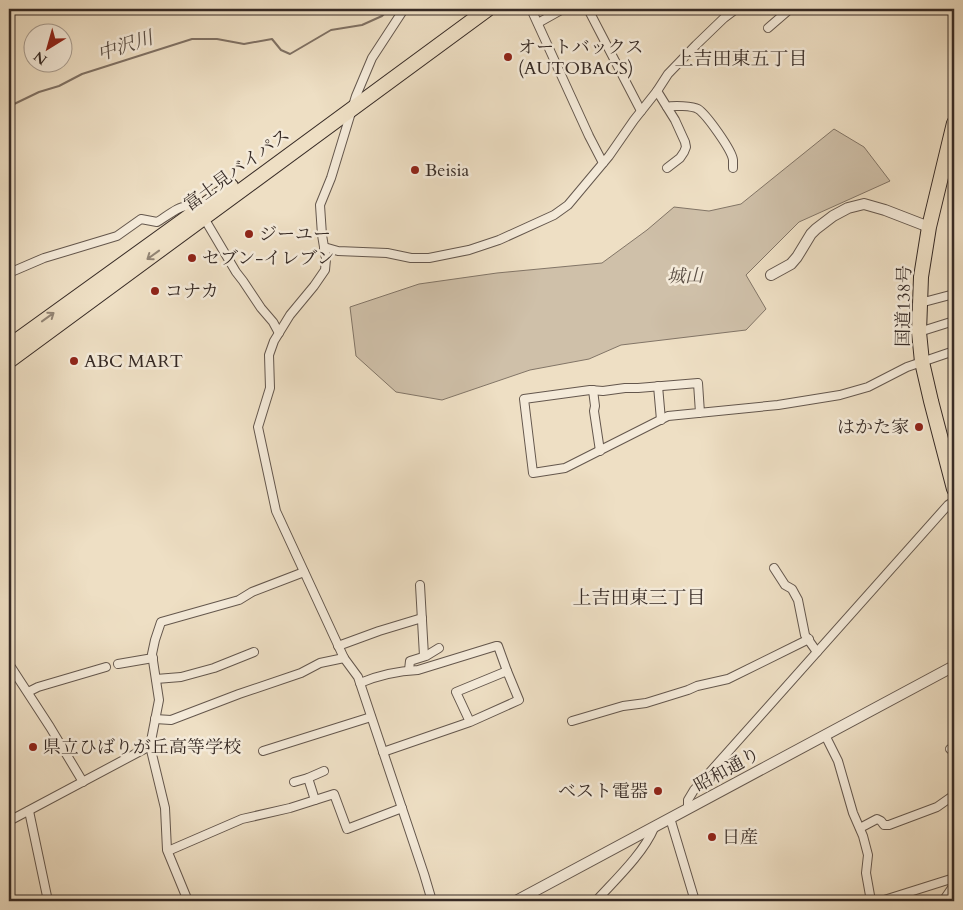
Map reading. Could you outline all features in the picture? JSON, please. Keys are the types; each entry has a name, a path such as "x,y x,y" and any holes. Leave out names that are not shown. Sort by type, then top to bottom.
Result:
{"highway":[{"name":"富士見バイパス","path":"9,346 198,215 354,103 474,9"},
{"name":"富士見バイパス","path":"354,103 380,88 488,9"},
{"name":"国道138号","path":"954,123 929,227 921,277 919,332 922,362 954,490"},
{"name":"富士見バイパス","path":"9,361 198,215"}],"street":[{"path":"404,9 372,58 354,103 320,206 326,259 325,270 290,315 274,341 269,355 270,388 258,427 276,511 338,646 358,677 432,901"},
{"path":"531,9 603,163"},
{"path":"538,23 563,9"},
{"path":"588,9 641,111"},
{"path":"324,247 338,251 387,253 411,258 429,258 469,250 499,240 554,215 568,204 610,156 668,74 724,18 736,9"},
{"path":"768,28 790,9"},
{"path":"657,91 667,107 686,147 680,158 666,168"},
{"path":"667,107 693,106 700,110 728,148 733,160 733,168"},
{"path":"771,275 791,264 816,229 833,216 848,208 864,204 929,227"},
{"path":"9,273 44,258 117,236 141,220 157,222 178,208 185,206 198,215 279,333"},
{"path":"920,303 954,294"},
{"path":"919,332 954,321"},
{"path":"700,413 698,383 603,391 593,390 524,399 533,473 565,468 668,416 700,413 778,405 840,395 868,387 907,367 954,351"},
{"path":"658,386 662,420"},
{"path":"593,390 600,451"},
{"path":"688,810 688,800 694,790 948,505 954,501"},
{"path":"774,568 785,585 792,589 798,600 805,634 817,652"},
{"path":"188,901 168,851 165,808 150,746 159,700 152,654 161,622 239,600 252,592 304,572"},
{"path":"420,585 424,656"},
{"path":"338,646 422,618"},
{"path":"572,721 623,706 646,703 696,686 728,678 809,639"},
{"path":"360,683 376,676 418,670 498,646 519,700 470,722 383,752"},
{"path":"410,670 410,661 439,648"},
{"path":"156,679 181,677 214,668 254,652"},
{"path":"118,664 153,658"},
{"path":"155,719 171,720 301,673 320,663 344,658"},
{"path":"9,664 83,782"},
{"name":"昭和通り","path":"516,901 954,666"},
{"path":"28,692 38,687 106,667"},
{"path":"470,722 456,692 507,671"},
{"path":"263,751 371,717"},
{"path":"825,734 838,761 853,813 863,836 868,855 866,873 871,901"},
{"path":"9,821 150,746"},
{"path":"294,782 324,770"},
{"path":"308,778 315,800"},
{"path":"168,851 242,819 290,808 334,794 347,830 402,808"},
{"path":"860,828 877,819 884,825 889,825 937,807 954,795"},
{"path":"29,811 48,901"},
{"path":"670,818 695,901"},
{"path":"596,901 643,849 654,828"},
{"path":"881,901 954,878"},
{"path":"943,901 954,885"}],"green space":[{"name":"城山","path":"834,129 864,147 890,181 799,222 746,275 766,309 746,330 621,345 589,359 530,370 442,400 396,392 356,356 350,307 419,284 497,273 602,263 647,230 674,207 709,211 741,204"}],"waterway":[{"name":"中沢川","path":"9,108 39,92 59,86 82,74 192,39 217,39 244,44 272,39 281,50 290,54 331,30 362,25 382,16 389,9"}],"place":[{"name":"オートバックス (AUTOBACS)","path":"508,57"},
{"name":"Beisia","path":"415,170"},
{"name":"ジーユー","path":"249,234"},
{"name":"セブン-イレブン","path":"192,258"},
{"name":"コナカ","path":"155,291"},
{"name":"ABC MART","path":"74,361"},
{"name":"はかた家","path":"919,427"},
{"name":"県立ひばりが丘高等学校","path":"33,747"},
{"name":"ベスト電器","path":"658,791"},
{"name":"日産","path":"712,837"}],"district":[{"name":"上吉田東五丁目","path":"741,59"},
{"name":"上吉田東三丁目","path":"639,598"}]}
